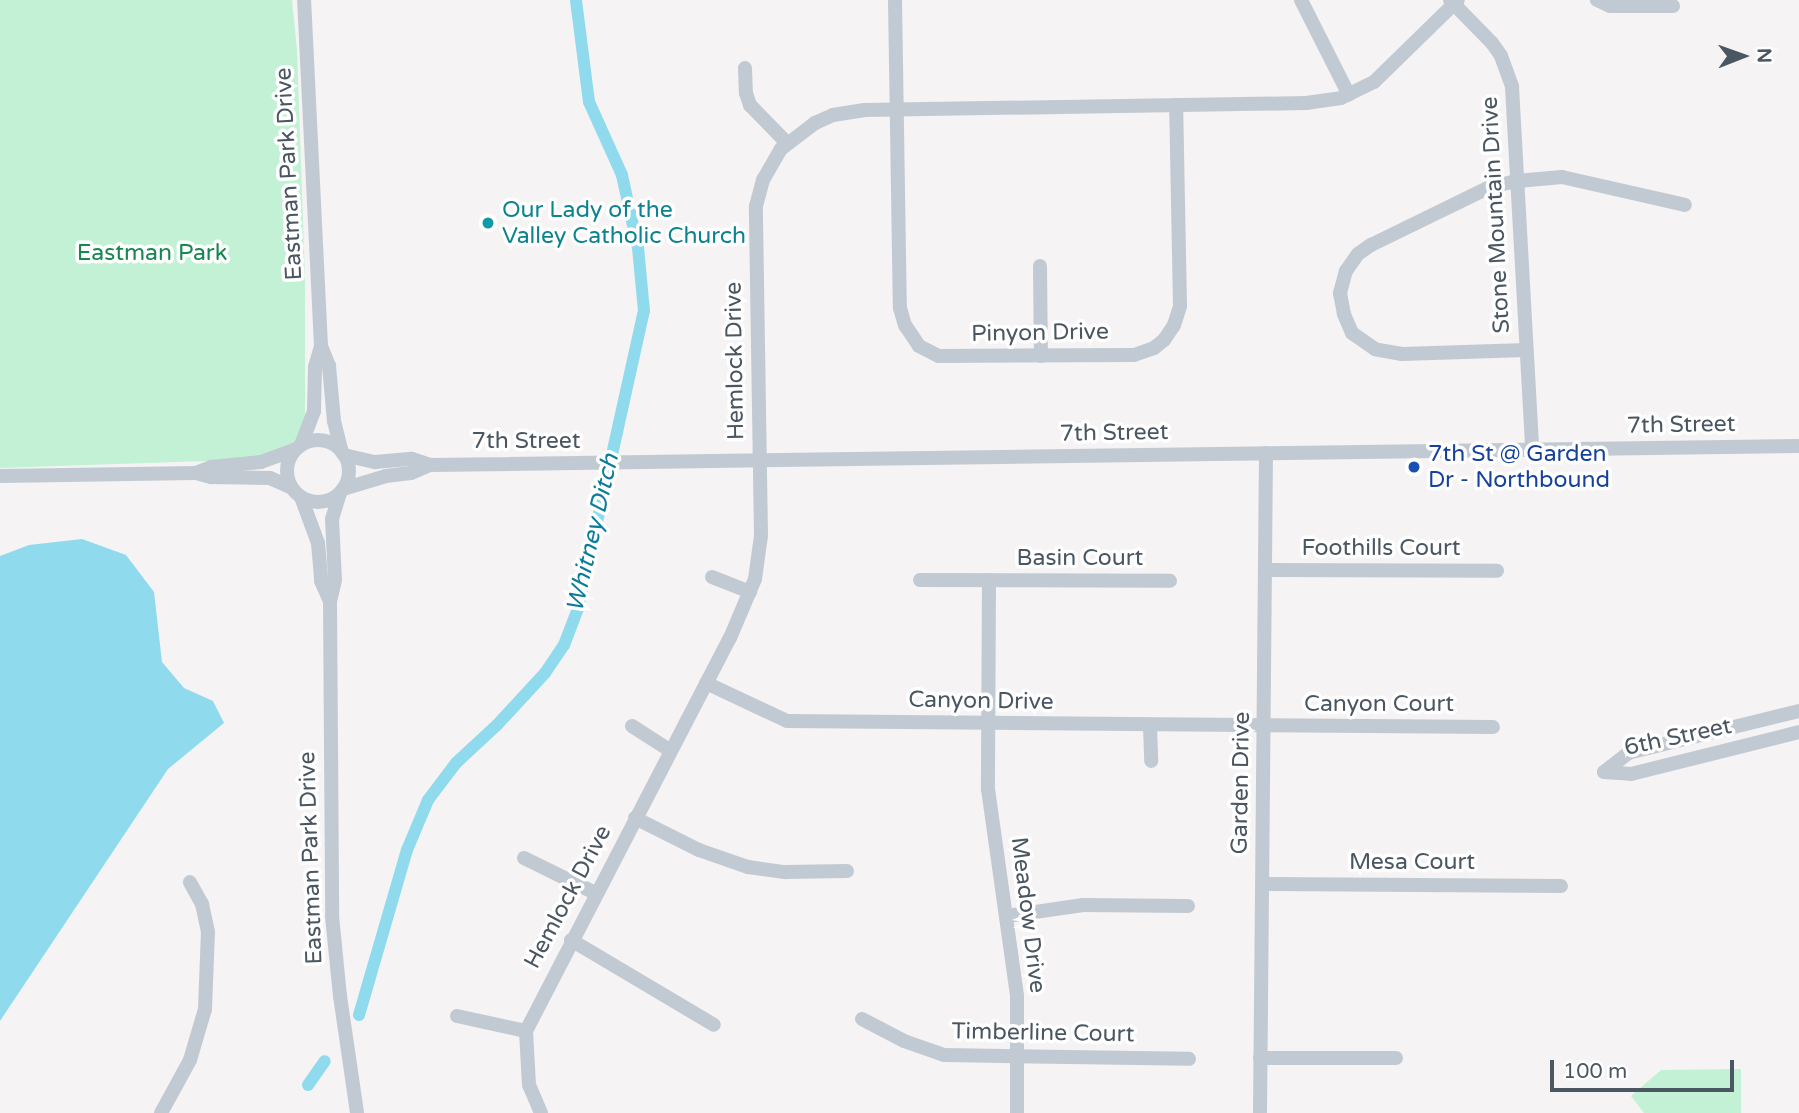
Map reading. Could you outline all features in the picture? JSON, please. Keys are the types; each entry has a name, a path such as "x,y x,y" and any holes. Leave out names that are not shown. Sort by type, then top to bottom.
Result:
{"street":[{"name":"Eastman Park Drive","path":"299,447 314,411 315,367 321,346 304,0"},
{"name":"Pinyon Drive","path":"895,0 900,308 905,325 919,346 939,356 1142,353 1164,340 1174,326 1180,306 1176,105"},
{"path":"1301,0 1349,95"},
{"path":"1597,0 1625,7 1673,6"},
{"name":"Hemlock Drive","path":"541,1113 529,1085 526,1031 706,683 750,592 761,536 756,205 769,168 787,143 815,123 833,116 865,110 1306,103 1349,95 1374,82 1454,1"},
{"name":"Stone Mountain Drive","path":"1454,1 1492,43 1509,73 1532,450"},
{"path":"745,68 746,93 750,105 787,143"},
{"path":"1526,350 1386,353 1360,341 1352,333 1344,314 1340,293 1350,265 1371,245 1490,187 1517,181 1562,177 1685,205"},
{"path":"1040,266 1041,356"},
{"name":"Eastman Park Drive","path":"321,346 329,366 334,421 343,453"},
{"path":"0,476 196,472 211,467 261,462 309,442 327,442 343,453 349,469 341,491 321,502 262,477 211,477 196,472"},
{"name":"7th Street","path":"343,453 376,462 412,459 430,465 1799,446"},
{"path":"296,492 288,463 299,447"},
{"name":"Garden Drive","path":"1260,1113 1266,453"},
{"name":"7th Street","path":"341,491 386,476 411,473 430,465"},
{"name":"Eastman Park Drive","path":"341,491 332,519 335,580 330,601 332,916 340,996 357,1113"},
{"name":"Eastman Park Drive","path":"296,492 318,543 321,581 330,601"},
{"name":"Foothills Court","path":"1266,570 1497,571"},
{"path":"712,577 750,592"},
{"name":"Basin Court","path":"920,580 1170,582"},
{"name":"Basin Court","path":"988,724 989,580"},
{"name":"Canyon Drive","path":"706,683 786,721 1265,727"},
{"name":"6th Street","path":"1799,711 1628,753 1604,772 1631,774 1799,732"},
{"name":"Meadow Drive","path":"988,724 988,789 1017,996 1017,1113"},
{"path":"632,726 671,751"},
{"path":"1150,726 1151,761"},
{"name":"Canyon Court","path":"1265,727 1493,727"},
{"path":"635,818 699,850 748,867 785,872 847,871"},
{"path":"524,858 596,893"},
{"path":"161,1113 190,1060 205,1009 208,932 202,904 190,882"},
{"name":"Mesa Court","path":"1262,884 1561,886"},
{"path":"1007,916 1083,905 1188,906"},
{"path":"571,940 714,1025"},
{"path":"457,1016 526,1031"},
{"name":"Timberline Court","path":"862,1019 904,1041 944,1055 1189,1059"},
{"path":"1260,1058 1396,1058"}],"green space":[{"name":"Eastman Park","path":"0,0 292,0 297,50 305,279 305,448 296,458 0,468"},
{"path":"1741,1069 1741,1113 1644,1113 1631,1096 1661,1070"}],"water":[{"path":"82,539 126,555 154,592 162,662 184,688 213,701 224,723 168,769 0,1021 0,556 29,545"}],"waterway":[{"name":"Whitney Ditch","path":"359,1015 407,850 428,800 456,763 497,725 545,673 564,645 578,608 644,311 638,248 622,175 589,102 576,0"},
{"name":"Whitney Ditch","path":"308,1085 325,1061"}],"place":[{"name":"Our Lady of the Valley Catholic Church","path":"488,223"},
{"name":"7th St @ Garden Dr - Northbound","path":"1414,467"}]}
